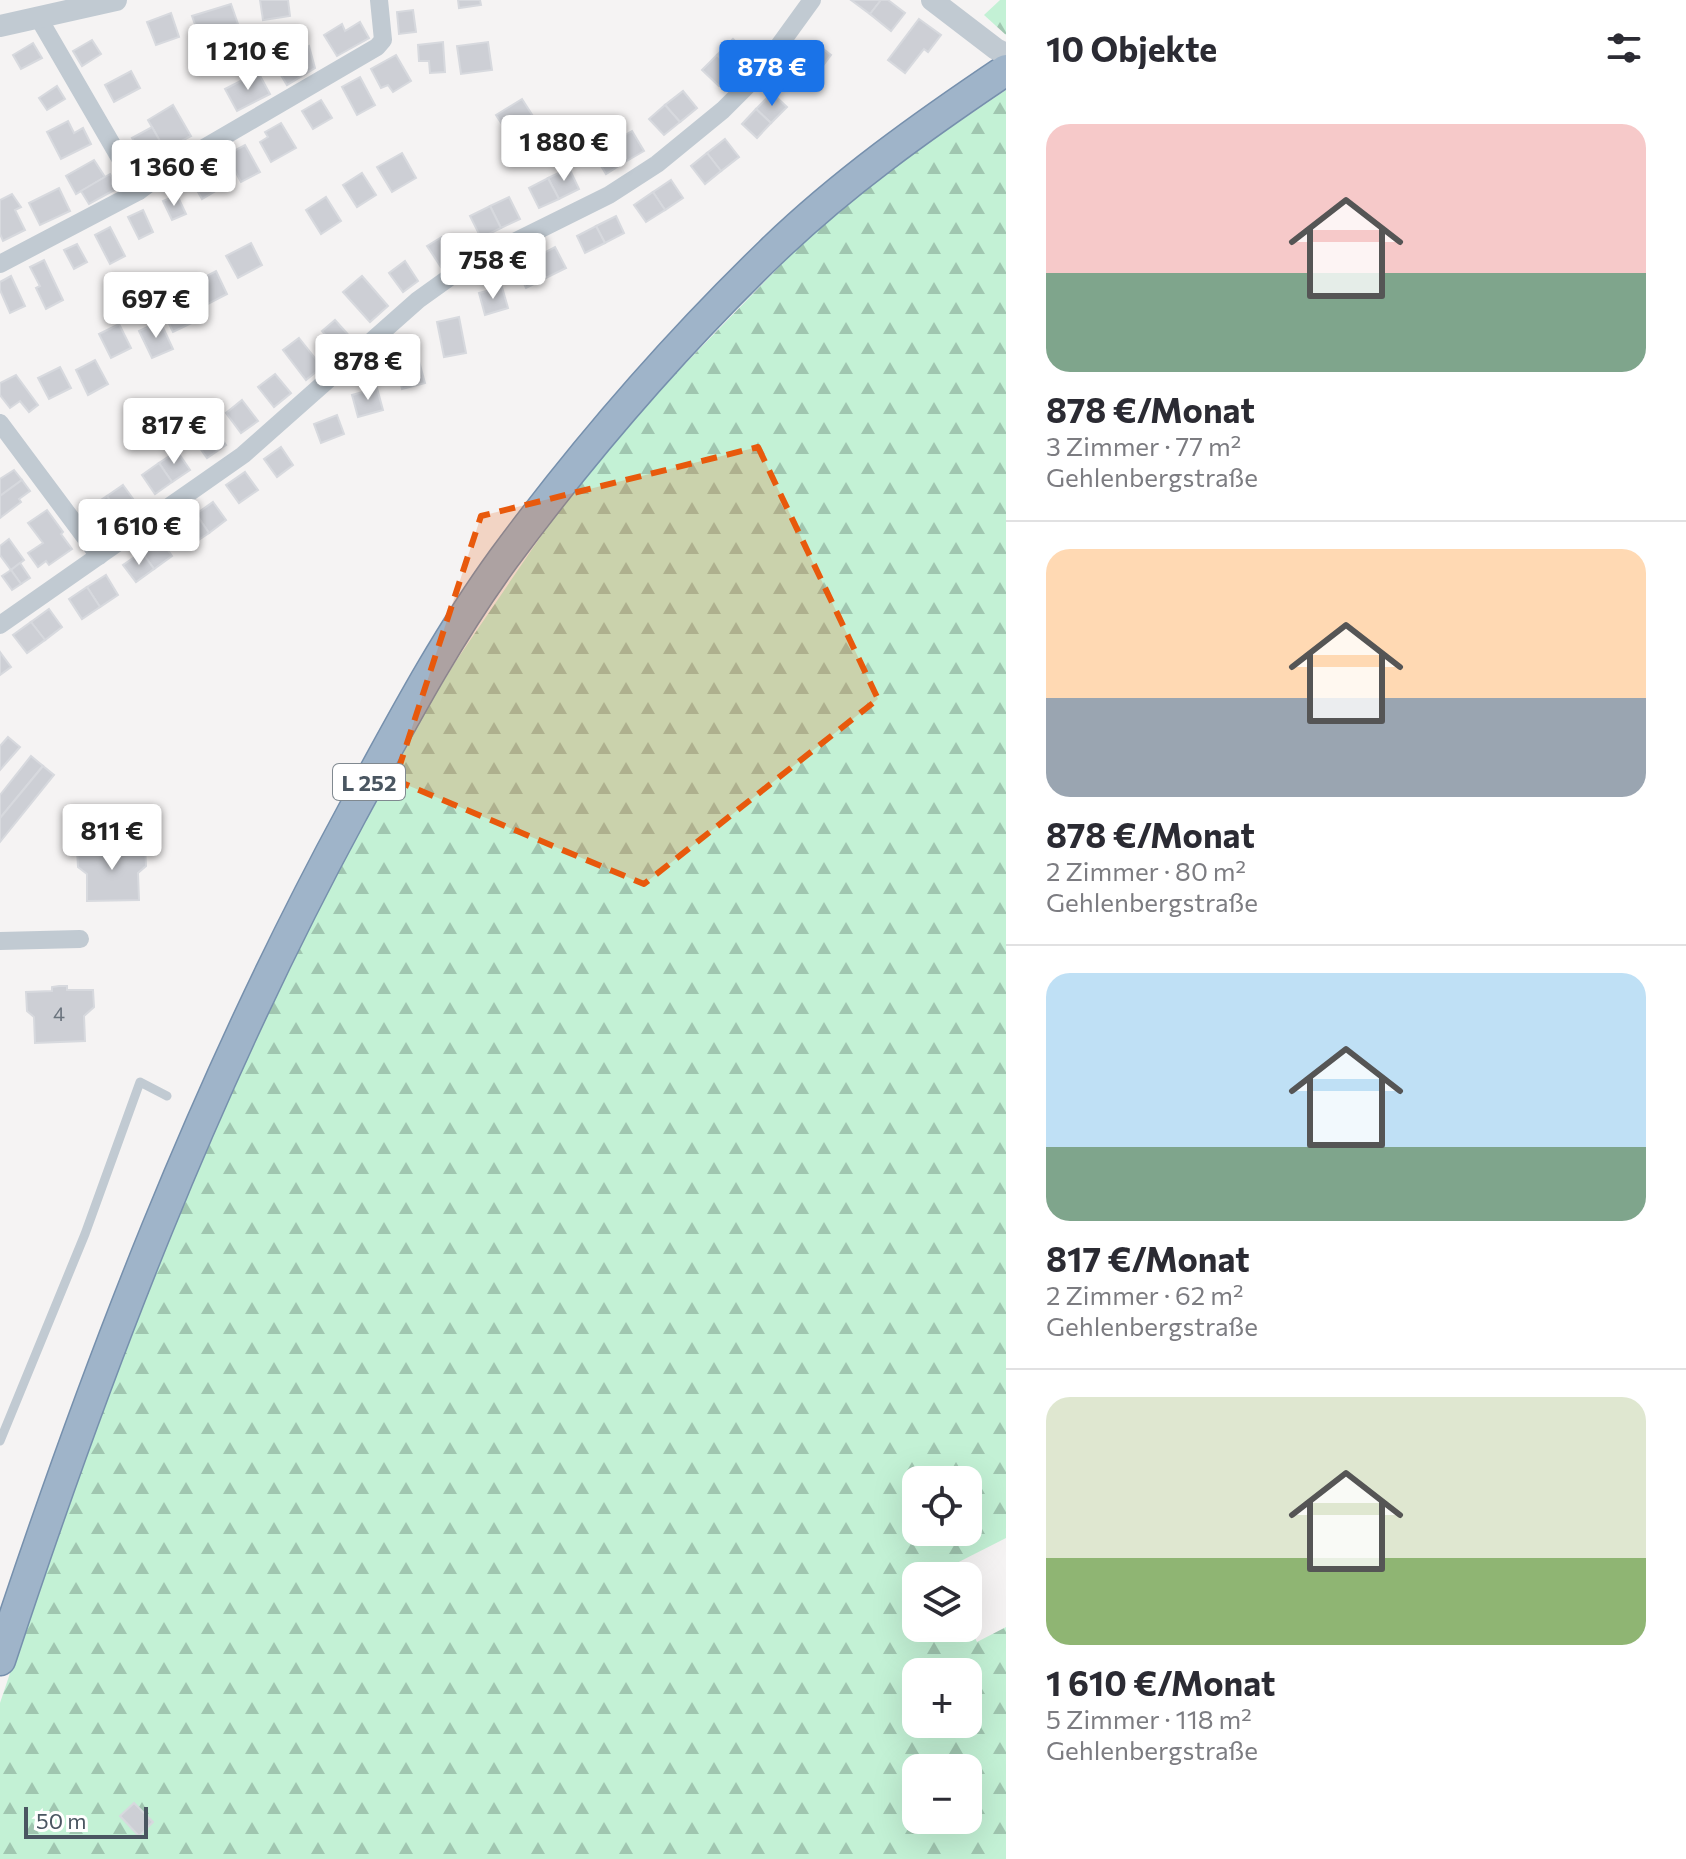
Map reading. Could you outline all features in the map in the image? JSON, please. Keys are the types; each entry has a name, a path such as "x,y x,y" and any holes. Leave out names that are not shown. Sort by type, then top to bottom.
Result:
{"highway":[{"name":"L 252","path":"0,1660 109,1351 168,1198 216,1086 286,938 434,663 513,547 591,448 680,345 772,251 840,192 1003,67"}],"street":[{"path":"0,26 116,0"},
{"path":"0,264 139,191 173,166 377,47 383,40 379,0"},
{"path":"0,625 243,455 418,300 464,267 609,195 657,164 723,110 757,76 812,0"},
{"path":"932,0 1003,67"},
{"path":"38,17 139,191"},
{"path":"0,423 99,556"},
{"path":"0,941 80,939"}],"lane":[{"path":"0,1441 85,1234 140,1082 167,1096"}],"highlighted area":[{"path":"758,447 878,699 644,884 395,780 481,516"}],"green space":[{"path":"1000,0 1006,0 1006,35 984,15"},
{"path":"1006,90 1006,1538 959,1562 902,1562 902,1642 982,1642 1006,1627 1006,1859 0,1859 0,1703 103,1396 177,1208 332,874 397,757 456,661 554,517 650,400 809,236 913,153"}],"building":[{"path":"260,0 288,0 290,16 263,20"},
{"path":"458,0 480,0 481,5 459,8"},
{"path":"851,0 881,0 870,14"},
{"path":"881,0 888,0 905,13 891,31 870,14"},
{"path":"231,4 238,24 199,36 192,16"},
{"path":"413,10 416,32 399,34 397,12"},
{"path":"171,13 179,37 156,45 147,22"},
{"path":"919,19 941,35 928,52 924,49 905,73 888,60"},
{"path":"360,22 369,38 337,56 324,35 342,24 345,31"},
{"path":"733,39 750,56 733,72 717,55"},
{"path":"92,40 101,54 82,66 73,51"},
{"path":"443,42 445,72 430,73 429,61 419,61 418,45"},
{"path":"488,42 492,70 461,74 457,46"},
{"path":"814,42 831,55 818,72 800,58"},
{"path":"33,43 42,58 21,69 13,55"},
{"path":"309,46 315,68 287,85 278,70"},
{"path":"396,55 411,81 393,92 388,85 381,88 371,69"},
{"path":"717,55 733,72 719,86 702,70"},
{"path":"800,58 818,72 805,89 787,75"},
{"path":"131,71 140,88 114,102 105,85"},
{"path":"258,72 270,94 237,111 225,89"},
{"path":"360,77 375,105 357,115 342,87"},
{"path":"57,86 65,99 47,110 39,98"},
{"path":"683,91 697,108 680,122 665,105"},
{"path":"772,93 787,107 771,123 756,109"},
{"path":"522,99 538,124 513,141 496,115"},
{"path":"321,100 332,118 313,129 302,111"},
{"path":"173,105 191,136 165,150 148,120"},
{"path":"665,105 680,122 664,135 649,119"},
{"path":"756,109 771,123 757,138 742,124"},
{"path":"68,121 74,133 83,128 91,144 61,159 47,132"},
{"path":"281,123 296,148 271,162 260,142 268,137 265,132"},
{"path":"152,127 165,150 145,161 132,138"},
{"path":"632,131 644,151 625,162 613,142"},
{"path":"725,139 739,157 721,171 707,153"},
{"path":"613,142 625,162 606,174 594,154"},
{"path":"245,145 260,172 241,182 226,155"},
{"path":"402,153 416,178 392,192 377,167"},
{"path":"707,153 721,171 705,184 691,166"},
{"path":"94,160 105,177 76,194 66,176"},
{"path":"211,164 224,186 202,199 189,176"},
{"path":"569,168 579,189 559,199 548,178"},
{"path":"362,173 376,195 357,207 343,185"},
{"path":"110,174 118,188 89,204 81,191"},
{"path":"548,178 559,199 539,208 529,188"},
{"path":"671,180 683,198 665,210 653,192"},
{"path":"59,188 70,211 40,225 29,203"},
{"path":"653,192 665,210 646,222 634,205"},
{"path":"12,194 21,207 15,210 25,230 3,241 0,234 0,200"},
{"path":"177,195 186,214 172,220 163,201"},
{"path":"326,197 341,221 321,234 306,210"},
{"path":"509,197 520,219 501,228 490,206"},
{"path":"490,206 501,228 481,238 470,216"},
{"path":"143,210 153,232 139,239 128,217"},
{"path":"616,216 624,233 605,243 596,226"},
{"path":"596,226 605,243 585,253 577,236"},
{"path":"110,227 125,256 110,264 95,235"},
{"path":"445,235 458,256 441,267 427,246"},
{"path":"251,243 262,265 238,278 226,256"},
{"path":"77,244 87,262 74,269 64,250"},
{"path":"555,247 566,268 546,278 536,257"},
{"path":"536,257 546,278 526,288 516,267"},
{"path":"44,260 63,300 46,309 36,288 40,286 30,267"},
{"path":"405,261 418,281 403,292 389,273"},
{"path":"216,271 227,294 208,304 197,281"},
{"path":"11,276 25,306 10,313 0,290 0,282"},
{"path":"362,276 388,306 370,322 343,292"},
{"path":"502,287 508,308 485,315 479,293"},
{"path":"185,288 200,319 173,332 158,301"},
{"path":"459,317 466,353 444,357 437,322"},
{"path":"335,320 352,339 339,351 322,331"},
{"path":"160,321 173,349 152,358 139,331"},
{"path":"119,324 131,348 111,358 99,334"},
{"path":"299,338 322,367 306,380 283,350"},
{"path":"417,354 425,383 402,389 395,360"},
{"path":"95,360 108,384 88,395 76,370"},
{"path":"60,367 71,388 49,399 38,378"},
{"path":"275,374 291,393 274,407 258,387"},
{"path":"16,375 38,405 29,412 20,401 10,408 0,395 0,383"},
{"path":"377,388 383,410 358,417 352,395"},
{"path":"242,400 258,421 241,433 226,413"},
{"path":"337,415 344,434 321,443 314,424"},
{"path":"214,428 226,445 207,458 195,441"},
{"path":"281,447 293,465 277,477 264,459"},
{"path":"177,451 190,470 172,482 159,463"},
{"path":"159,463 172,482 155,494 142,475"},
{"path":"14,470 22,480 0,496 0,479"},
{"path":"245,472 258,490 239,503 226,485"},
{"path":"22,480 30,491 0,518 0,496"},
{"path":"123,485 136,503 119,514 107,496"},
{"path":"107,496 119,514 101,526 89,508"},
{"path":"213,502 226,520 209,533 196,514"},
{"path":"47,510 72,549 49,565 46,561 38,567 28,553 43,543 28,523"},
{"path":"196,514 209,533 191,545 178,526"},
{"path":"9,539 24,560 11,570 0,555 0,546"},
{"path":"160,539 172,556 154,569 142,552"},
{"path":"142,552 154,569 136,582 123,565"},
{"path":"20,563 30,578 21,584 11,570"},
{"path":"11,570 21,584 12,590 2,576"},
{"path":"106,575 118,595 100,607 87,587"},
{"path":"87,587 100,607 82,619 69,599"},
{"path":"49,609 62,627 45,640 31,622"},
{"path":"31,622 45,640 27,653 13,635"},
{"path":"0,652 11,667 0,675"},
{"path":"8,737 20,747 0,770 0,746"},
{"path":"31,756 43,766 0,818 0,795"},
{"path":"43,766 54,775 0,842 0,818"},
{"path":"119,843 119,847 145,847 146,866 138,873 139,900 87,901 87,874 78,867 77,849 104,848 103,844"},
{"path":"67,986 67,990 93,990 94,1007 84,1016 85,1041 35,1043 34,1017 27,1011 26,992 52,991 52,987"},
{"path":"134,1803 153,1822 139,1836 120,1816"}]}
